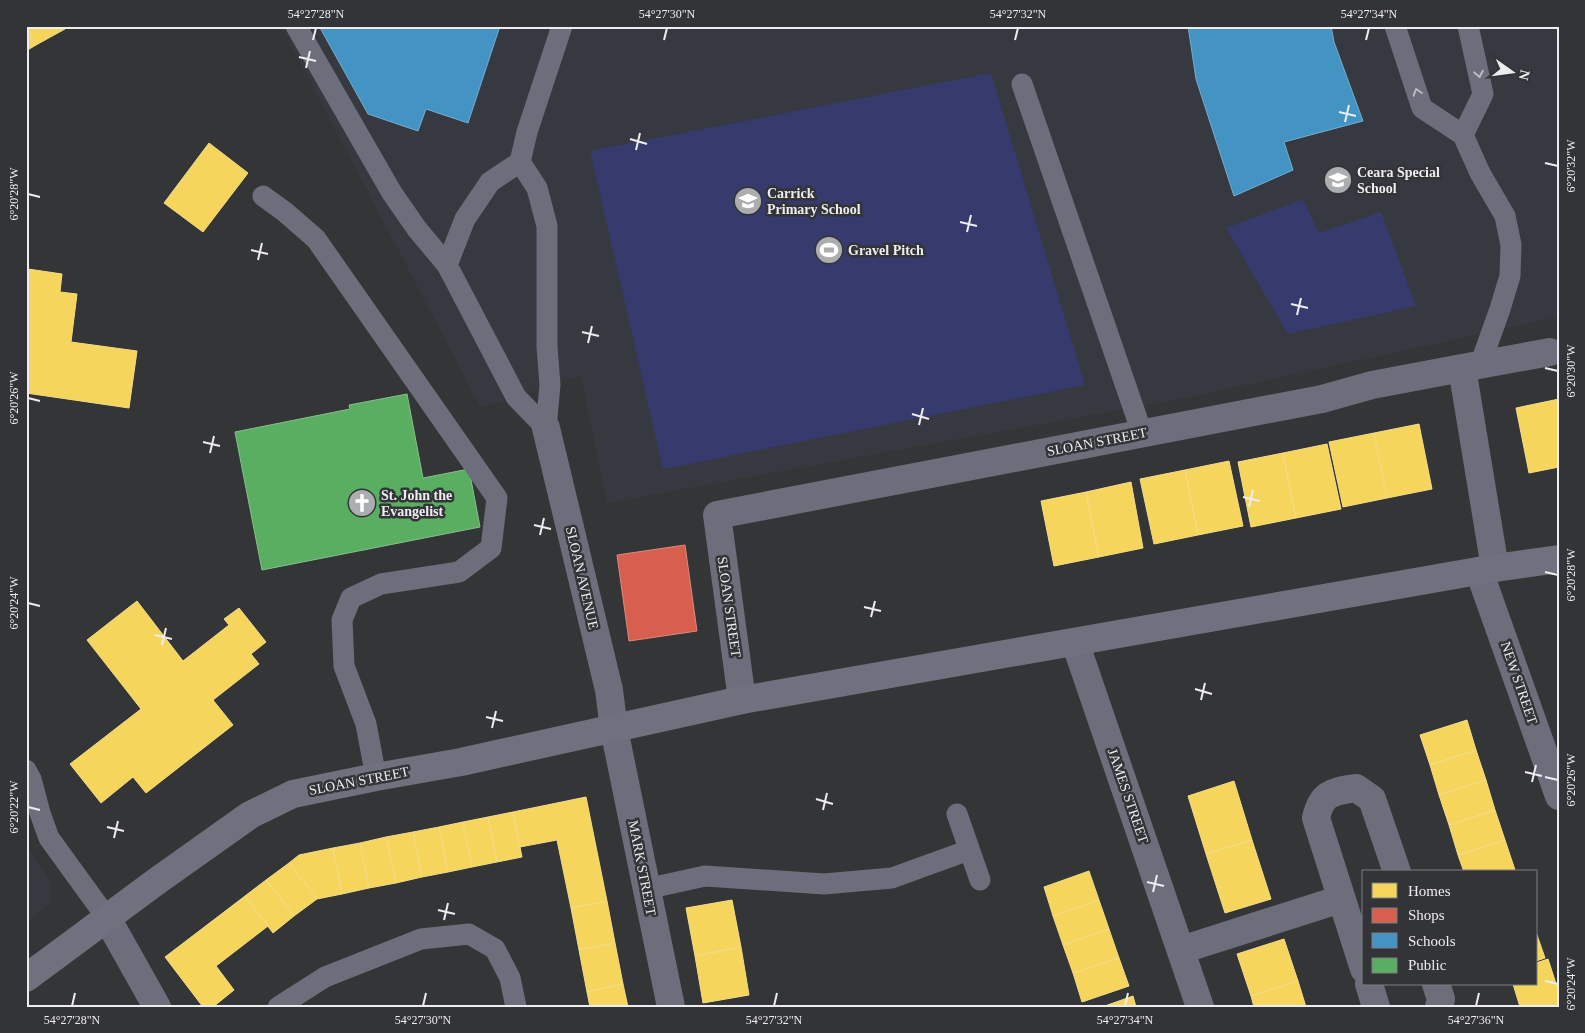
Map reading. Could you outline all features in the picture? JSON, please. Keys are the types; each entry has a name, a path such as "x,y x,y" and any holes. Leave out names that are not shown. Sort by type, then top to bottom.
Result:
{"street":[{"name":"SLOAN STREET","path":"742,700 717,515 1322,399 1372,385 1550,352"},
{"path":"1471,367 1487,569"},
{"name":"SLOAN AVENUE","path":"546,428 609,690 614,729"},
{"name":"SLOAN STREET","path":"26,978 250,815 293,794 461,762 742,700 1487,569 1559,559"},
{"name":"NEW STREET","path":"1487,569 1559,796"},
{"name":"JAMES STREET","path":"1075,642 1200,1007"},
{"name":"MARK STREET","path":"614,729 671,1007"},
{"path":"1362,963 1316,818 1320,804 1332,792 1356,788 1372,799 1396,870"},
{"path":"1181,950 1341,899"},
{"path":"107,918 157,1007"},
{"path":"1370,986 1376,1007"},
{"path":"1437,986 1441,999 1438,1007"}],"lane":[{"path":"296,26 392,193 417,229 447,264 516,396 546,428"},
{"path":"447,264 465,219 490,182 520,162 527,132 562,26"},
{"path":"1395,26 1422,108 1463,135 1480,173 1505,216 1511,245 1510,276 1500,309 1471,367"},
{"path":"1463,135 1483,94 1468,26"},
{"path":"1022,84 1142,433"},
{"path":"520,162 538,188 547,226 547,347 550,385 546,428"},
{"path":"263,196 316,239 497,498 491,548 459,572 380,584 351,598 342,620 344,666 366,724 376,777"},
{"path":"26,770 31,779 49,838 107,918"},
{"path":"957,814 980,880"},
{"path":"646,889 705,876 824,884 892,878 969,850"},
{"path":"278,1007 326,977 421,939 470,934 495,949 510,978 516,1007"}],"shaded area":[{"name":"Carrick Primary School","path":"281,26 1555,26 1559,43 1559,317 1185,398 607,503 581,376 481,408"},
{"name":"Gravel Pitch","path":"991,73 1085,385 663,469 590,151"},
{"path":"1303,199 1319,233 1381,212 1416,306 1288,334 1226,228"},
{"path":"26,844 50,882 50,904 26,922"}],"building: Homes":[{"path":"26,26 63,26 65,29 36,45"},
{"path":"26,29 36,45 26,51"},
{"path":"209,143 248,173 203,232 164,203"},
{"path":"28,269 62,274 60,292 77,294 71,342 137,351 129,408 26,393 26,278"},
{"path":"1559,399 1559,467 1529,473 1516,408"},
{"path":"1419,424 1432,489 1387,498 1374,433"},
{"path":"1374,433 1387,498 1343,507 1329,442"},
{"path":"1327,444 1341,509 1296,518 1283,453"},
{"path":"1283,453 1296,518 1251,527 1238,462"},
{"path":"1229,461 1243,526 1198,535 1185,470"},
{"path":"1185,470 1198,535 1154,544 1140,479"},
{"path":"1131,482 1143,548 1099,557 1086,492"},
{"path":"1086,492 1099,557 1054,566 1041,501"},
{"path":"137,601 183,661 229,625 224,619 239,608 266,642 251,654 259,664 213,700 233,725 146,793 133,777 101,803 70,764 141,709 87,640"},
{"path":"1467,720 1476,750 1430,765 1420,735"},
{"path":"1476,750 1486,780 1439,795 1430,765"},
{"path":"1486,780 1495,810 1449,825 1439,795"},
{"path":"1234,781 1252,840 1206,854 1188,796"},
{"path":"586,797 607,901 571,908 557,840 520,847 513,812"},
{"path":"1495,810 1505,840 1458,855 1449,825"},
{"path":"513,812 522,857 497,862 488,817"},
{"path":"488,817 497,862 472,867 463,822"},
{"path":"463,822 472,867 448,872 439,827"},
{"path":"439,827 448,872 422,877 413,832"},
{"path":"413,832 422,877 396,883 386,837"},
{"path":"386,837 396,883 369,888 360,843"},
{"path":"1252,840 1271,899 1225,913 1206,854"},
{"path":"1505,840 1515,870 1463,870 1458,855"},
{"path":"360,843 369,888 342,894 333,848"},
{"path":"333,848 342,894 317,899 289,863 299,855"},
{"path":"289,863 317,899 294,916 266,880"},
{"path":"1089,871 1099,900 1053,916 1044,887"},
{"path":"266,880 294,916 273,933 245,896"},
{"path":"245,896 268,926 216,966 234,990 213,1007 203,1007 165,957"},
{"path":"732,900 741,947 695,956 686,908"},
{"path":"1099,900 1109,929 1063,945 1053,916"},
{"path":"607,901 615,943 579,950 571,908"},
{"path":"1109,929 1119,958 1073,973 1063,945"},
{"path":"1538,938 1545,958 1538,960"},
{"path":"1284,939 1298,981 1251,996 1237,954"},
{"path":"615,943 623,984 587,992 579,950"},
{"path":"741,947 749,995 703,1003 695,956"},
{"path":"1119,958 1129,986 1082,1002 1073,973"},
{"path":"1548,959 1559,993 1559,1006 1520,1007 1514,986 1538,986 1538,962"},
{"path":"1298,981 1306,1007 1254,1007 1251,996"},
{"path":"623,984 628,1007 590,1007 587,992"},
{"path":"1133,996 1136,1007 1102,1007"}],"building: Shops":[{"path":"685,545 697,631 629,641 617,555"}],"building: Schools":[{"path":"319,26 500,26 468,123 426,109 418,131 368,114"},
{"path":"1188,26 1331,26 1334,42 1363,121 1284,142 1293,170 1234,196 1196,79"}],"building: Public":[{"name":"St. John the Evangelist","path":"407,394 423,478 469,469 480,527 262,570 235,432 350,409 349,405"}],"place":[{"name":"Ceara Special School","path":"1338,180"},
{"name":"Carrick Primary School","path":"748,201"},
{"name":"Gravel Pitch","path":"829,250"},
{"name":"St. John the Evangelist","path":"362,503"}]}
